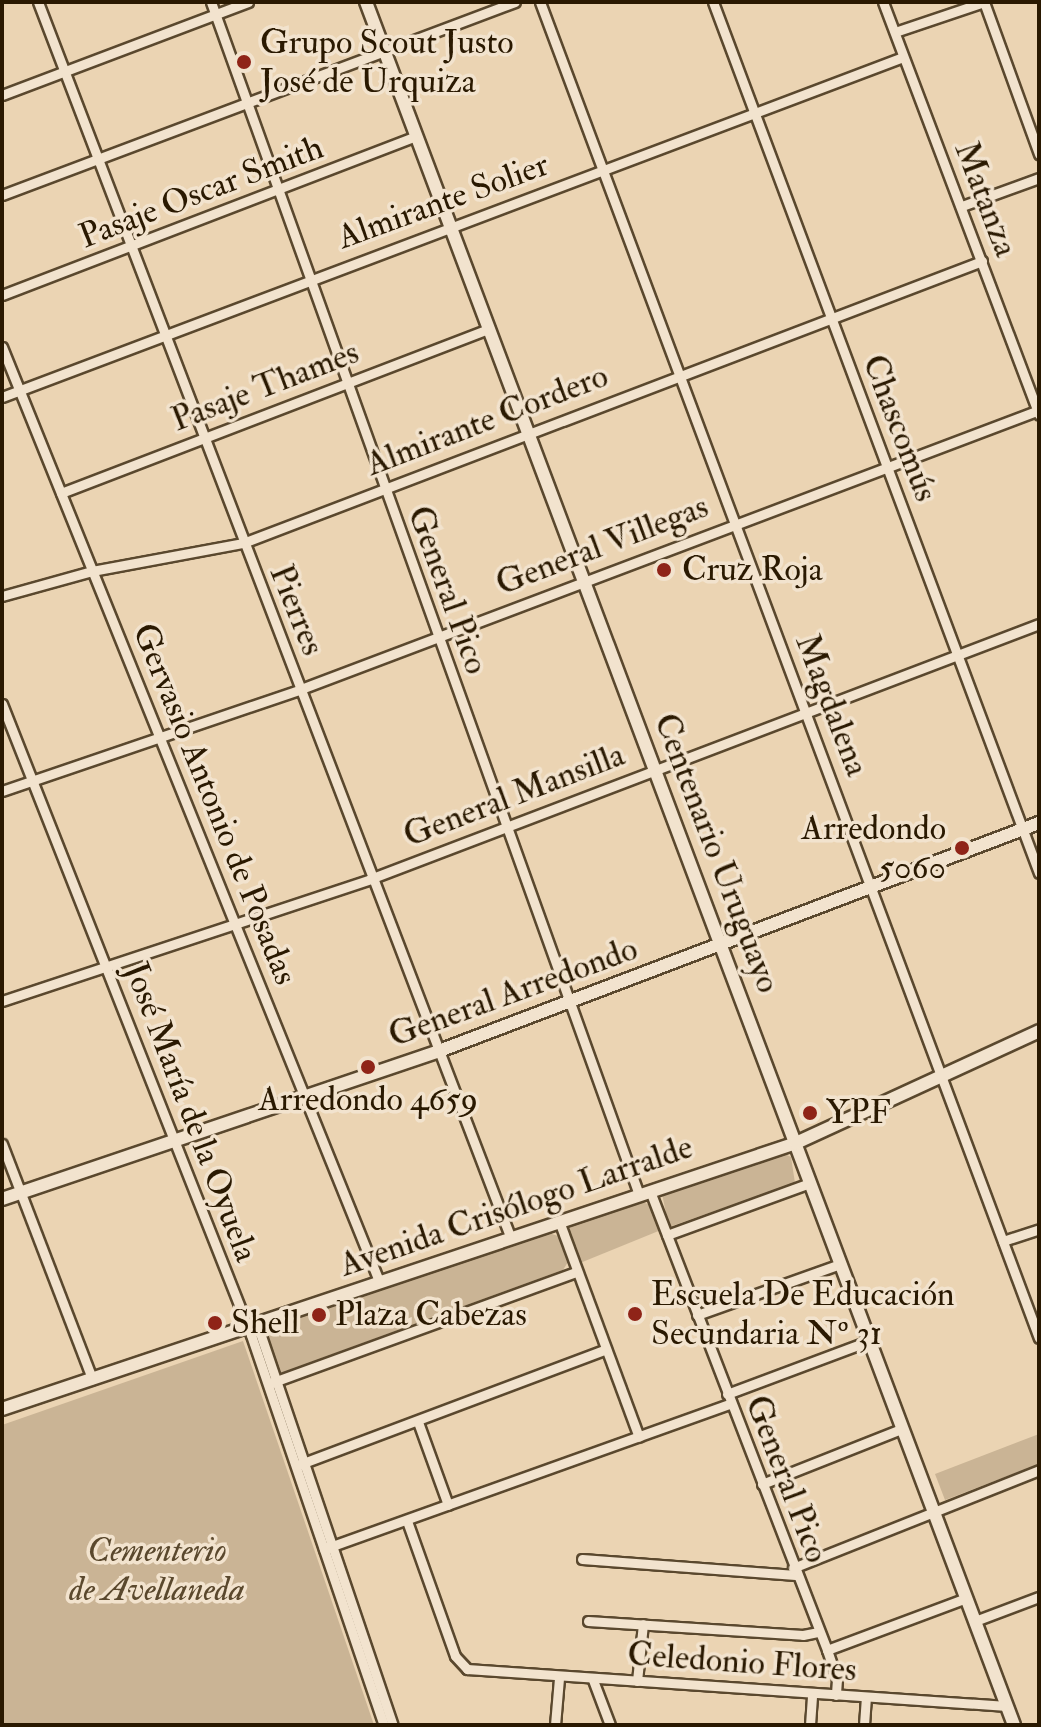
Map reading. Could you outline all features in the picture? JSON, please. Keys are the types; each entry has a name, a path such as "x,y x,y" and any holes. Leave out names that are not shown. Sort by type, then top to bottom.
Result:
{"street":[{"name":"Pierres","path":"38,2 202,438 301,689 370,879 510,1236"},
{"name":"General Pico","path":"211,2 568,1002 644,1193 667,1235 794,1572 827,1650 836,1695"},
{"path":"2,95 248,2"},
{"name":"Centenario Uruguayo","path":"366,2 1014,1725"},
{"path":"2,195 515,2"},
{"name":"Magdalena","path":"540,2 1039,1338"},
{"name":"Chascomús","path":"713,2 1039,873"},
{"name":"Matanza","path":"883,2 1039,411"},
{"path":"895,32 984,2 1039,154"},
{"name":"Almirante Solier","path":"2,397 903,57"},
{"name":"Pasaje Oscar Smith","path":"2,295 417,136"},
{"path":"962,206 1039,178"},
{"name":"Almirante Cordero","path":"2,596 92,571 243,543 528,431 982,261"},
{"name":"Pasaje Thames","path":"61,493 489,329"},
{"name":"Gervasio Antonio de Posadas","path":"2,347 379,1281"},
{"name":"General Villegas","path":"2,791 301,689 735,522 1039,411"},
{"name":"General Mansilla","path":"2,1001 370,879 805,709 1039,624"},
{"name":"José María de la Oyuela","path":"2,704 252,1325 384,1725"},
{"name":"General Arredondo","path":"2,1199 439,1051 1039,823"},
{"name":"Avenida Crisólogo Larralde","path":"2,1409 510,1236 796,1143 1039,1031"},
{"path":"2,1144 92,1379"},
{"path":"667,1235 810,1183"},
{"path":"559,1221 639,1437"},
{"path":"1003,1241 1039,1229"},
{"path":"697,1315 840,1264"},
{"path":"272,1383 576,1272"},
{"path":"328,1548 639,1437 869,1341"},
{"path":"300,1465 606,1349"},
{"path":"418,1422 448,1505"},
{"path":"762,1484 901,1429"},
{"path":"582,1559 794,1572 1039,1470"},
{"name":"Celedonio Flores","path":"407,1521 455,1656 474,1671 1007,1706"},
{"name":"José María de la Oyuela","path":"328,1548 393,1725"},
{"path":"975,1621 1039,1597"},
{"path":"827,1650 966,1598"},
{"path":"588,1621 803,1635 819,1632"},
{"path":"637,1681 643,1624"},
{"path":"555,1725 559,1678"},
{"path":"593,1680 610,1725"},
{"path":"810,1725 812,1694"},
{"path":"864,1725 866,1698"}],"green space":[{"path":"783,1153 791,1157 795,1183 669,1227 662,1194"},
{"path":"642,1202 648,1204 661,1230 580,1263 568,1233 571,1226"},
{"path":"549,1233 558,1236 568,1262 563,1270 278,1374 266,1328"},
{"name":"Cementerio de Avellaneda","path":"243,1341 374,1725 2,1725 2,1425"},
{"path":"1039,1434 1039,1464 945,1500 935,1474"}],"place":[{"name":"Grupo Scout Justo José de Urquiza","path":"244,62"},
{"name":"Cruz Roja","path":"664,570"},
{"name":"Arredondo 5060","path":"962,848"},
{"name":"Arredondo 4659","path":"368,1067"},
{"name":"YPF","path":"810,1113"},
{"name":"Escuela De Educación Secundaria Nº 31","path":"635,1314"},
{"name":"Plaza Cabezas","path":"319,1315"},
{"name":"Shell","path":"215,1323"}]}
